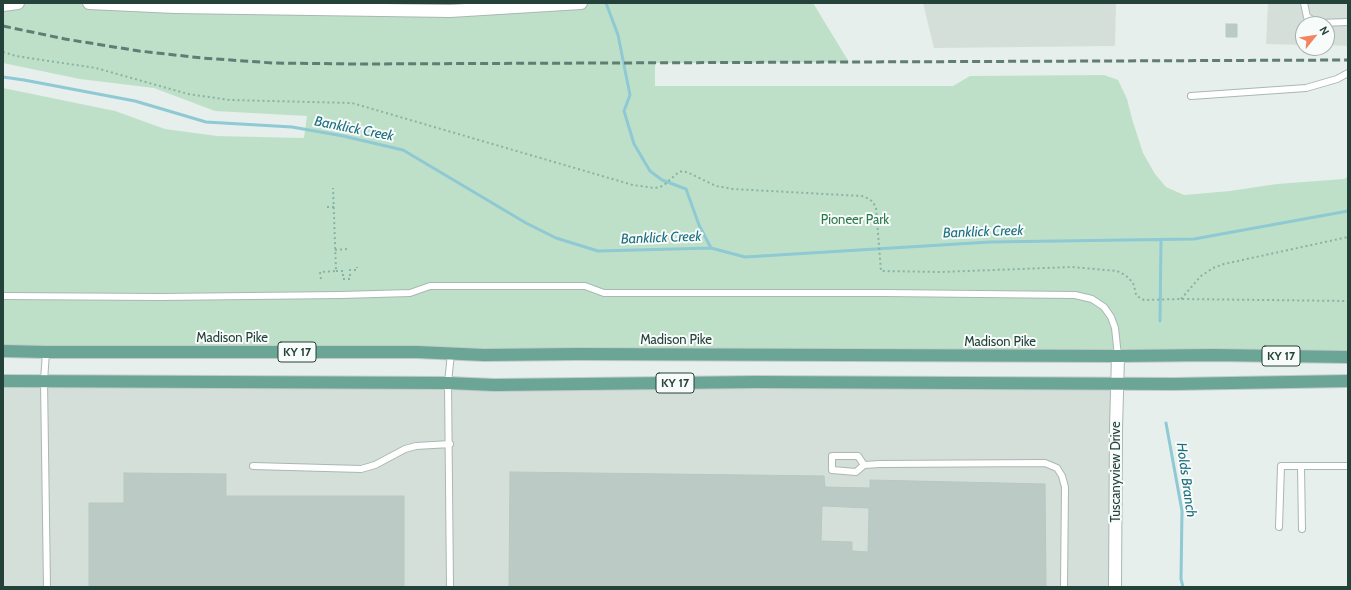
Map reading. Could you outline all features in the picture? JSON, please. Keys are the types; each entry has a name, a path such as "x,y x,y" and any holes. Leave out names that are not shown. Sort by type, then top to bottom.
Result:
{"main road":[{"name":"Madison Pike","path":"3,351 309,352 484,355 1213,355 1348,357"},
{"name":"KY 17","path":"3,381 448,383 494,385 756,382 1116,384 1348,381"}],"street":[{"path":"3,5 18,3"},
{"path":"89,3 182,7 450,11 581,3"},
{"name":"Tuscanyview Drive","path":"1115,587 1116,384 1118,356"}],"lane":[{"path":"1304,3 1307,17 1319,22 1348,22"},
{"path":"1191,96 1306,88 1337,79 1348,73"},
{"path":"3,296 160,297 341,295 410,293 430,286 585,286 604,293 1075,295 1092,299 1104,307 1111,317 1115,328 1118,356"},
{"path":"46,352 44,381 47,587"},
{"path":"450,587 450,444 448,383 451,354"},
{"path":"253,466 362,469 375,465 405,449 416,446 450,444"},
{"path":"864,465 858,456 832,456 832,470 856,472 864,465 1045,463 1057,468 1062,476 1065,487 1064,587"},
{"path":"1279,527 1281,466 1348,466"},
{"path":"1301,466 1302,529"}],"path":[{"path":"3,52 16,56 96,68 188,94 223,99 352,103 634,185 655,188 664,185 678,172 683,171 716,186 733,189 862,196 869,198 876,208 882,271 941,272 1072,266 1117,271 1129,278 1134,285 1136,295 1144,300 1348,301"},
{"path":"333,188 336,271"},
{"path":"327,207 334,207"},
{"path":"1181,299 1201,276 1213,268 1224,264 1348,237"},
{"path":"335,250 347,249"},
{"path":"321,279 320,272 343,271 343,279 350,279 350,270 357,270 357,267"}],"shaded area":[{"path":"923,3 1116,3 1115,46 934,48"},
{"path":"1268,3 1348,3 1348,46 1335,45 1335,16 1295,16 1295,45 1266,44"},
{"path":"3,381 1116,383 1115,587 3,587"}],"green space":[{"name":"Pioneer Park","path":"3,3 251,3 358,9 361,3 813,3 849,62 655,63 655,86 953,86 970,76 1104,75 1118,80 1127,99 1143,153 1155,174 1166,187 1184,195 1230,191 1277,184 1344,179 1348,177 1348,357 3,351 3,88 115,111 165,129 217,136 304,138 307,116 215,111 154,88 80,79 3,63"}],"building":[{"path":"1226,24 1237,24 1237,37 1226,37"},
{"path":"510,472 824,476 825,487 870,488 870,480 1045,484 1046,587 509,587","holes":["822,506 869,508 868,552 852,551 852,542 821,541"]},
{"path":"124,473 226,474 226,496 404,496 404,587 89,587 89,503 124,503"}],"waterway":[{"path":"606,3 618,35 630,95 624,111 634,144 650,171 662,180 686,189 699,225 711,248"},
{"name":"Banklick Creek","path":"3,77 135,101 206,122 292,127 343,136 403,150 526,223 556,238 598,251 711,248 745,257 990,242 1194,239 1348,211"},
{"name":"Holds Branch","path":"1160,321 1161,240"},
{"name":"Holds Branch","path":"1166,423 1182,511 1181,579 1183,587"}],"railway":[{"path":"3,26 65,39 139,51 202,58 273,63 357,64 1348,60"}]}
